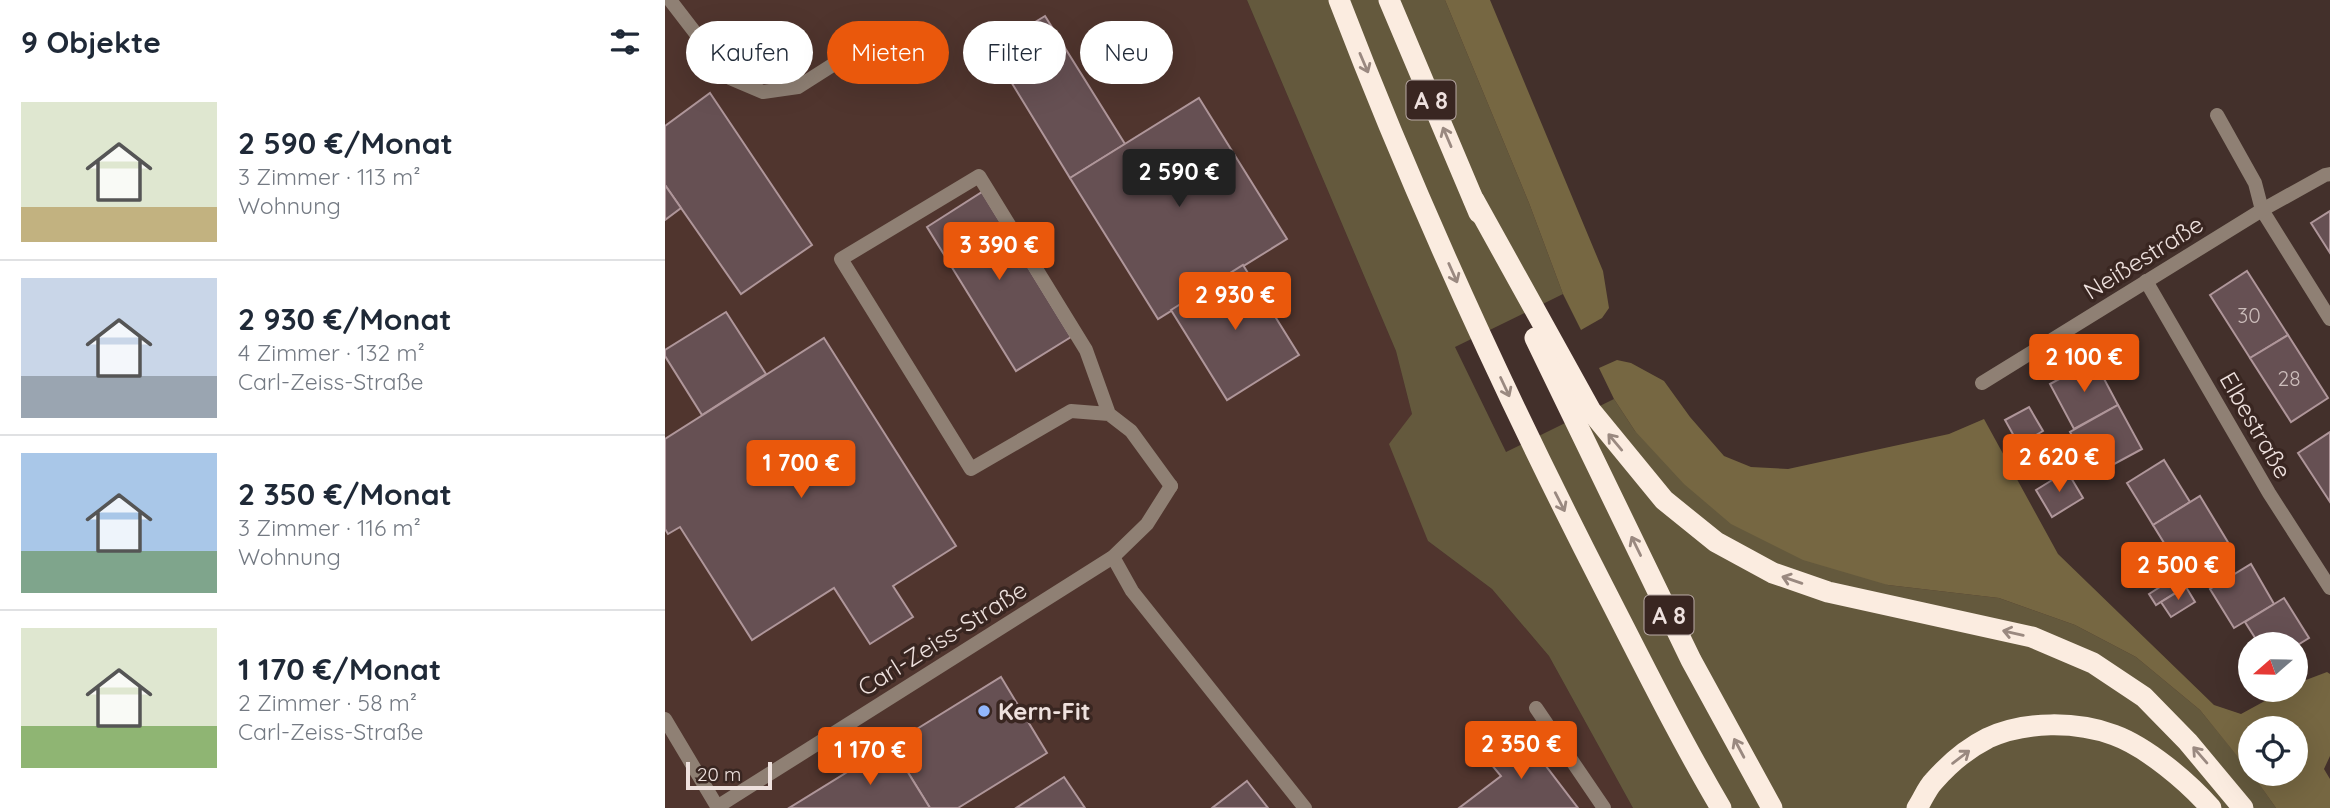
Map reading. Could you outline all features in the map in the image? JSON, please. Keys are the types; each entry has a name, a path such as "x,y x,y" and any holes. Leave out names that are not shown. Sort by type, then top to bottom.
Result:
{"highway":[{"name":"A 8","path":"1339,0 1432,227 1529,441 1654,685 1721,808"},
{"name":"A 8","path":"1389,0 1474,200 1582,415 1691,660 1772,808"},
{"path":"1582,415 1664,500 1716,542 1773,573 1828,592 2032,637 2093,663 2144,697 2188,742 2243,808"},
{"path":"1917,808 1932,783 1958,758 1989,738 2028,727 2073,725 2115,735 2164,764 2211,808"}],"street":[{"path":"670,0 730,78 763,92 798,87 827,69"},
{"path":"2217,115 2255,183 2262,210 2330,319"},
{"name":"Neißestraße","path":"1982,383 2262,210 2330,174"},
{"path":"979,176 1086,350 1109,414 1071,411 971,469 841,259 979,176"},
{"name":"Elbestraße","path":"2147,281 2269,493 2330,588"},
{"name":"Carl-Zeiss-Straße","path":"665,719 717,808 1113,557 1147,524 1171,486 1131,431 1109,414"},
{"path":"1113,557 1132,591 1305,808"},
{"path":"1536,708 1604,808"}],"shaded area":[{"path":"665,0 1247,0 1396,351 1412,414 1428,541 1492,589 1549,656 1633,808 665,808"},
{"path":"1247,0 1445,0 1529,203 1563,294 1455,347 1506,452 1614,399 1635,431 1888,585 1999,598 2075,625 2136,657 2200,710 2238,757 2238,786 2261,786 2276,808 1633,808 1549,656 1492,589 1428,541 1389,444 1412,414 1396,351"},
{"path":"1445,0 1490,0 1603,271 1609,308 1602,318 1581,330 1563,294 1529,203"},
{"path":"1617,360 1631,363 1664,381 1690,417 1724,456 1751,467 1788,469 1949,434 1984,419 2058,554 2214,705 2241,714 2263,702 2308,702 2308,679 2327,672 2330,674 2330,756 2324,769 2330,779 2330,808 2276,808 2260,786 2308,786 2308,716 2238,716 2238,757 2200,710 2136,657 2075,625 1999,598 1888,585 1803,560 1731,524 1684,484 1635,431 1614,399 1599,368"}],"building":[{"path":"1066,50 1080,72 1080,84 1088,84 1125,144 1070,178 1012,84 1066,84"},
{"path":"710,93 812,245 741,294 665,185 665,126"},
{"path":"1199,98 1287,239 1158,319 1070,178"},
{"path":"665,185 681,208 665,220"},
{"path":"982,192 1071,337 1016,371 927,227"},
{"path":"2330,211 2330,253 2311,223"},
{"path":"1243,265 1299,355 1227,400 1171,310"},
{"path":"2247,271 2288,335 2250,358 2210,295"},
{"path":"726,312 766,374 702,415 665,356 665,350"},
{"path":"2288,335 2328,398 2291,422 2250,358"},
{"path":"824,338 956,546 893,586 913,617 870,644 834,588 752,640 680,527 668,534 665,529 665,439"},
{"path":"2094,360 2118,405 2074,429 2050,384"},
{"path":"2118,405 2142,449 2094,475 2070,432"},
{"path":"2029,407 2043,431 2019,445 2005,420"},
{"path":"2330,432 2330,502 2298,453"},
{"path":"2164,460 2190,502 2153,525 2127,483"},
{"path":"2067,471 2083,498 2052,517 2036,490"},
{"path":"2200,496 2229,544 2173,578 2160,557 2169,551 2153,525"},
{"path":"2251,564 2274,604 2234,628 2210,589"},
{"path":"2171,580 2178,591 2156,605 2149,594"},
{"path":"2186,587 2195,602 2171,617 2161,602"},
{"path":"2284,598 2305,632 2251,632 2245,622"},
{"name":"Kern-Fit","path":"1001,677 1047,753 958,808 930,808 891,745"},
{"path":"1520,732 1578,808 1459,808 1501,776 1486,758"},
{"path":"891,745 930,808 789,808"},
{"path":"1064,777 1085,808 1016,808"},
{"path":"1247,781 1268,808 1212,808"}],"place":[{"name":"Kern-Fit","path":"984,711"}]}
